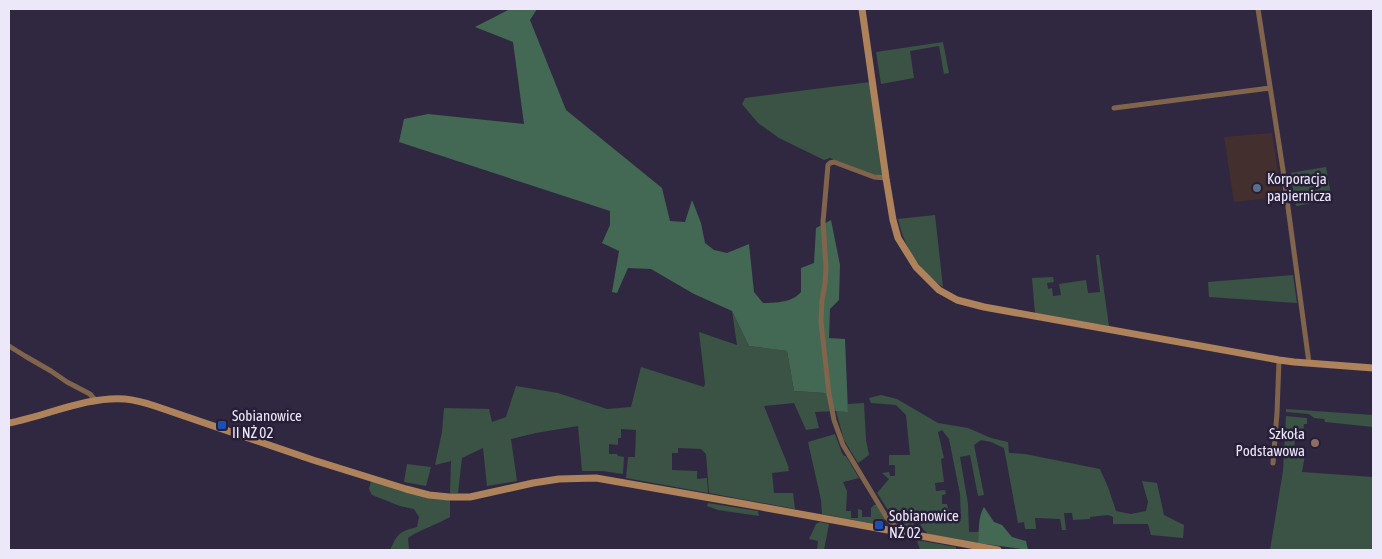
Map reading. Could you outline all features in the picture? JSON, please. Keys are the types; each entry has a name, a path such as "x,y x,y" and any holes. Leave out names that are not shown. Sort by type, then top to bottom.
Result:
{"street":[{"path":"862,9 886,178 896,232 907,255 920,272 943,293 957,300 993,309 1279,360 1373,368"},
{"path":"1258,9 1309,363"},
{"path":"1114,108 1270,88"},
{"path":"886,178 874,177 834,162 830,162 828,165 823,222 826,275 821,322 829,394 840,438 888,518 899,532"},
{"path":"9,346 90,394 96,401"},
{"path":"1273,463 1279,360"},
{"path":"9,423 96,401 120,399 141,402 397,487 434,496 470,497 559,479 596,478 998,550"},
{"path":"882,529 888,518"}],"shaded area":[{"path":"1272,133 1282,197 1234,202 1224,137"}],"green space":[{"path":"510,9 537,9 530,20 566,110 662,188 670,221 685,222 692,200 701,223 705,243 714,250 727,253 749,244 754,292 763,303 789,300 801,292 801,268 814,263 816,228 831,220 840,265 839,300 830,309 829,338 845,339 848,412 836,411 825,393 794,391 787,351 749,346 732,311 694,294 651,269 628,268 617,293 612,292 619,251 602,243 610,225 610,211 399,142 404,119 428,114 524,124 513,42 475,27"},
{"path":"943,42 949,73 944,74 939,46 910,51 914,78 881,84 876,52"},
{"path":"870,82 883,176 873,175 830,158 824,160 779,138 758,123 742,104 745,98"},
{"path":"1326,167 1332,200 1296,206 1290,173"},
{"path":"935,215 943,287 926,273 914,257 904,240 898,219"},
{"path":"1096,255 1099,255 1109,326 1035,313 1032,278 1053,277 1054,282 1047,283 1048,289 1052,288 1053,296 1061,295 1059,284 1086,280 1088,293 1100,292"},
{"path":"1293,275 1297,303 1209,297 1208,282"},
{"path":"732,311 749,346 787,351 794,391 825,393 848,412 848,404 864,403 866,440 869,455 858,463 844,440 836,411 815,412 819,428 806,430 794,403 764,406 789,468 789,471 772,473 774,493 793,493 795,509 709,493 706,454 701,449 678,448 678,453 672,453 672,470 697,471 697,479 707,478 708,493 626,478 628,457 635,457 636,430 621,429 621,438 618,438 618,445 609,444 609,454 617,454 624,457 623,474 582,471 578,426 511,439 517,481 487,486 483,448 462,458 458,493 450,493 451,461 435,465 442,432 444,408 489,409 492,422 506,417 516,386 558,393 607,409 631,407 641,367 704,387 699,332 737,345"},
{"path":"881,395 897,399 938,423 968,428 991,438 1008,442 1009,453 1025,454 1100,469 1116,511 1131,514 1146,511 1148,502 1142,481 1157,483 1164,515 1184,525 1183,538 1151,535 1148,524 1113,524 1113,517 1108,515 1073,520 1072,513 1064,513 1066,530 1062,530 1060,519 1035,518 1036,529 1025,529 1024,522 1018,523 1004,448 981,440 974,445 984,495 978,496 970,455 960,457 968,504 969,532 979,532 978,543 928,534 920,526 923,518 909,514 908,517 914,521 913,527 910,529 904,527 891,514 877,493 889,479 882,473 889,472 890,476 895,476 895,465 889,465 889,455 910,455 906,415 896,405 871,403 869,398","holes":["942,430 949,439 960,494 961,519 951,519 947,504 942,504 942,495 946,494 945,490 936,491 935,483 944,482 941,459 944,458 938,432"]},
{"path":"1286,409 1373,415 1373,427 1325,422 1324,419 1314,418 1309,414 1286,412"},
{"path":"1286,416 1307,418 1307,424 1304,424 1303,436 1295,436 1294,454 1305,455 1302,472 1373,477 1373,550 1270,550 1283,471"},
{"path":"835,434 842,453 846,456 859,478 843,482 847,491 846,511 851,511 851,518 858,518 858,509 862,510 862,517 871,517 871,508 878,504 885,519 880,525 822,514 821,500 808,442"},
{"path":"407,464 431,467 426,486 404,482"},
{"path":"371,481 450,500 450,517 408,538 409,550 390,550 399,534 417,527 419,517 414,509 400,506 372,495 369,489"},
{"path":"708,503 758,511 759,516 718,510 707,506"},
{"path":"984,507 994,522 1002,525 1012,537 1026,541 1028,550 978,543 980,519"},
{"path":"820,522 829,524 824,550 817,550 818,541 809,539 816,524"},
{"path":"917,540 956,547 956,550 920,550"}],"place":[{"name":"Korporacja papiernicza","path":"1257,188"},
{"name":"Sobianowice II NŻ 02","path":"222,425"},
{"name":"Szkoła Podstawowa","path":"1315,443"},
{"name":"Sobianowice NŻ 02","path":"879,525"}]}
